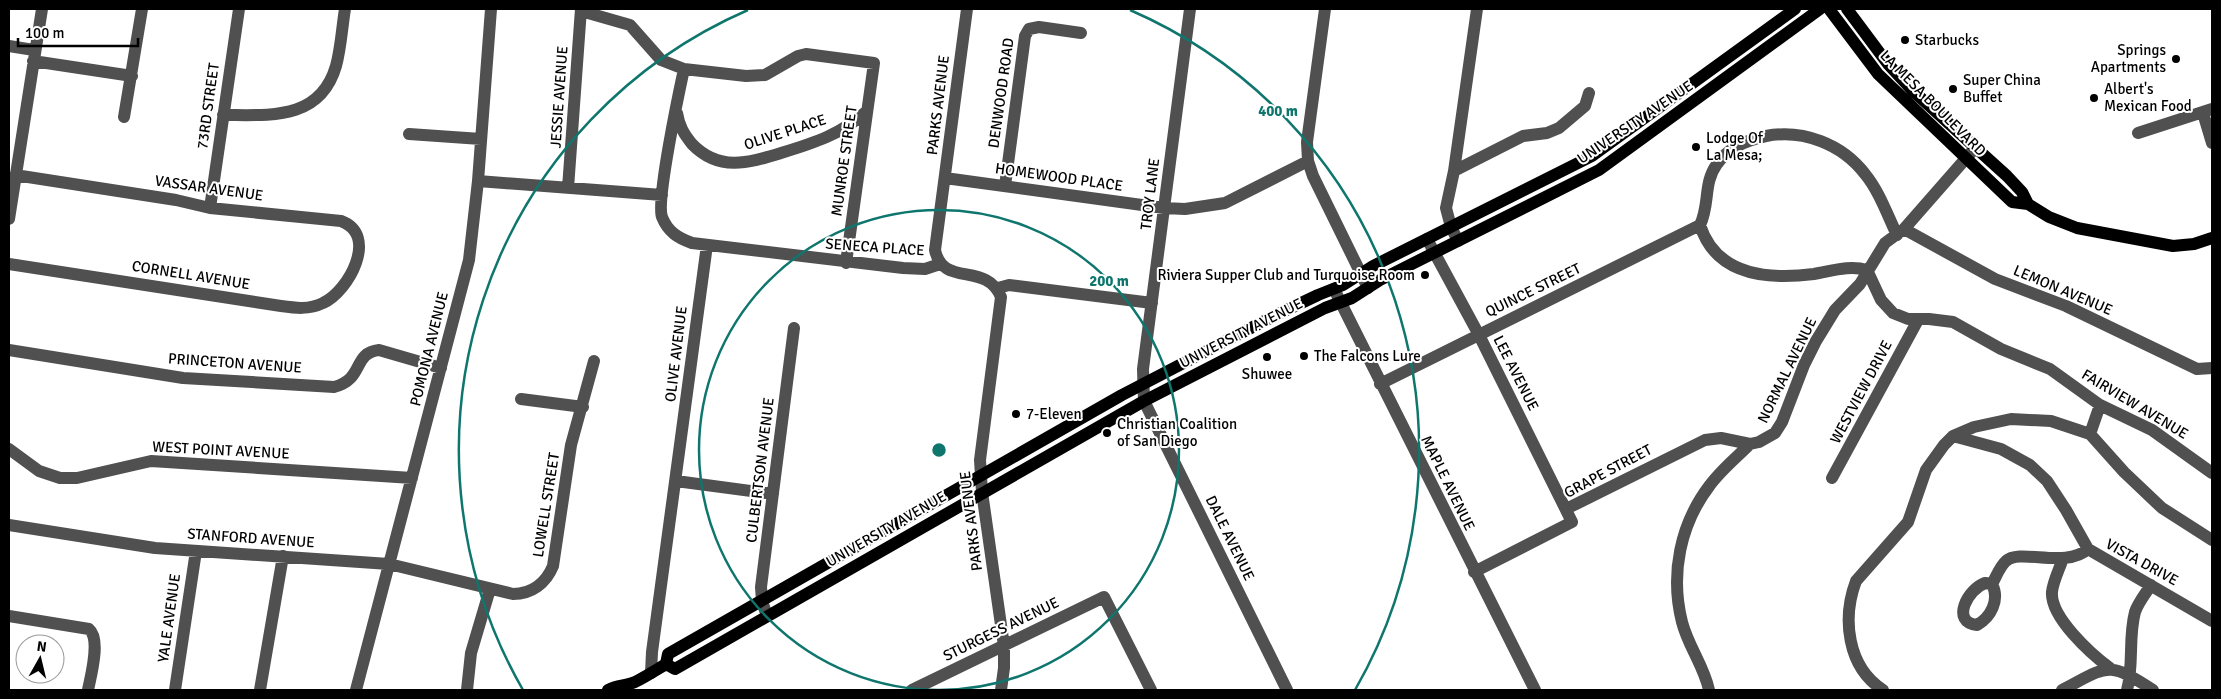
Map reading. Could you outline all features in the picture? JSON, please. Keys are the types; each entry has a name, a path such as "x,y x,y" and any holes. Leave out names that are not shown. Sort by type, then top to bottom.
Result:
{"main road":[{"name":"UNIVERSITY AVENUE","path":"608,690 619,685 633,688 651,673 666,664 668,654 1143,384 1276,315 1343,285 1427,239 1592,156 1795,9"},
{"name":"UNIVERSITY AVENUE","path":"666,664 675,669 1144,401 1325,308 1341,303 1434,253 1599,170 1820,9"},
{"name":"LA MESA BOULEVARD","path":"1829,9 1878,74 2012,202 2028,204 2049,217 2077,228 2173,246 2194,244 2212,238"},
{"name":"LA MESA BOULEVARD","path":"1847,9 1888,64 1912,90 2022,192 2028,204"}],"street":[{"path":"9,219 33,55 42,9"},
{"path":"124,117 142,9"},
{"name":"73RD STREET","path":"210,208 239,9"},
{"path":"223,115 276,115 294,111 311,103 323,91 336,66 344,9"},
{"name":"POMONA AVENUE","path":"356,690 469,260 478,181 491,9"},
{"name":"PARKS AVENUE","path":"940,264 935,250 967,9"},
{"name":"TROY LANE","path":"1144,401 1143,384 1152,303 1190,9"},
{"path":"1325,9 1308,127 1308,161 1313,176 1368,288"},
{"path":"1458,241 1451,227 1446,208 1454,171 1477,9"},
{"path":"581,10 630,25 661,60 684,69 675,109 662,195 661,215 668,228 678,238 692,243 707,245"},
{"name":"JESSIE AVENUE","path":"568,188 581,10"},
{"name":"DENWOOD ROAD","path":"1005,186 1025,36 1029,29 1039,27 1081,33"},
{"path":"9,46 33,55 132,76"},
{"name":"MUNROE STREET","path":"684,69 746,76 765,75 798,56 806,54 874,63 846,263"},
{"path":"1454,171 1522,136 1547,133 1559,128 1585,106 1589,93"},
{"name":"OLIVE PLACE","path":"675,109 683,134 697,149 711,158 728,162 754,161 828,138 854,122 867,111"},
{"path":"2138,133 2207,111 2212,143"},
{"path":"409,134 481,139"},
{"path":"1867,270 1854,267 1812,274 1757,274 1742,271 1729,264 1716,254 1707,242 1700,225 1705,215 1710,178 1716,165 1725,154 1740,145 1760,137 1793,135 1823,142 1842,152 1854,162 1871,182 1900,232"},
{"name":"NORMAL AVENUE","path":"1709,690 1680,612 1676,577 1679,550 1688,522 1711,483 1750,444 1759,442 1775,433 1782,422 1804,365 1835,310 1860,284 1885,244 1900,232 1975,148"},
{"name":"HOMEWOOD PLACE","path":"945,178 1164,208 1185,209 1225,203 1308,161"},
{"name":"VASSAR AVENUE","path":"15,175 176,200 210,208 320,218 345,223 354,229 359,240 354,270"},
{"path":"478,181 662,195"},
{"name":"QUINCE STREET","path":"1380,384 1700,225"},
{"name":"LEMON AVENUE","path":"1900,232 1995,279 2066,306 2198,369 2212,369"},
{"name":"LEE AVENUE","path":"1427,239 1479,335 1566,509"},
{"name":"SENECA PLACE","path":"707,245 846,263 925,270 940,264 949,271 987,279 998,288"},
{"name":"OLIVE AVENUE","path":"651,673 707,245"},
{"name":"CORNELL AVENUE","path":"9,264 298,308 313,307 328,301 344,287 354,270"},
{"name":"FAIRVIEW AVENUE","path":"1867,270 1881,300 1889,309 1903,318 1929,319 1960,325 2001,349 2050,369 2100,405 2152,430 2212,473"},
{"path":"998,288 1008,285 1152,303"},
{"name":"PARKS AVENUE","path":"998,288 1001,298 980,460 982,492 1004,646 1001,690"},
{"name":"MAPLE AVENUE","path":"1334,288 1380,384 1535,690"},
{"name":"WESTVIEW DRIVE","path":"1832,478 1918,320"},
{"name":"CULBERTSON AVENUE","path":"767,616 762,601 761,587 794,328"},
{"name":"PRINCETON AVENUE","path":"9,350 183,378 334,387 346,383 353,377 362,358 379,350 441,368"},
{"name":"LOWELL STREET","path":"490,589 513,594 524,593 539,586 551,572 556,554 571,445 583,407 594,361"},
{"path":"521,399 583,407"},
{"name":"DALE AVENUE","path":"1144,401 1287,690"},
{"path":"2090,434 2100,405"},
{"path":"1883,690 1869,678 1854,651 1848,621 1853,591 1856,581 1908,522 1926,470 1953,436 1986,424 2024,419 2051,421 2090,434 2124,472 2162,508 2212,540"},
{"name":"VISTA DRIVE","path":"1953,436 2001,449 2020,459 2046,481 2061,502 2088,549 2212,620"},
{"name":"GRAPE STREET","path":"1474,572 1572,522 1566,509 1705,440 1721,438 1750,444"},
{"name":"WEST POINT AVENUE","path":"9,449 39,471 60,478 77,478 152,461 412,478"},
{"path":"676,481 773,494"},
{"name":"STANFORD AVENUE","path":"9,525 155,548 389,564 490,589"},
{"path":"1992,584 2006,560 2016,556 2063,558 2081,555 2088,549"},
{"name":"YALE AVENUE","path":"175,690 196,551"},
{"path":"260,690 283,556"},
{"path":"2063,558 2052,591 2053,603 2068,627 2098,659 2110,668 2131,677 2153,690"},
{"path":"2128,690 2131,677 2130,645 2135,610 2151,584"},
{"path":"467,690 471,653 490,589"},
{"name":"STURGESS AVENUE","path":"912,690 1104,597 1151,690"},
{"path":"9,616 89,630 94,633 96,642 88,690"},
{"path":"2062,690 2101,670 2110,668"}],"place":[{"name":"Starbucks","path":"1905,40"},
{"name":"Springs Apartments","path":"2176,59"},
{"name":"Super China Buffet","path":"1953,89"},
{"name":"Albert's Mexican Food","path":"2094,98"},
{"name":"Lodge Of La Mesa;","path":"1696,147"},
{"name":"Riviera Supper Club and Turquoise Room","path":"1425,275"},
{"name":"The Falcons Lure","path":"1304,356"},
{"name":"Shuwee","path":"1267,357"},
{"name":"7-Eleven","path":"1016,414"},
{"name":"Christian Coalition of San Diego","path":"1107,433"}]}
